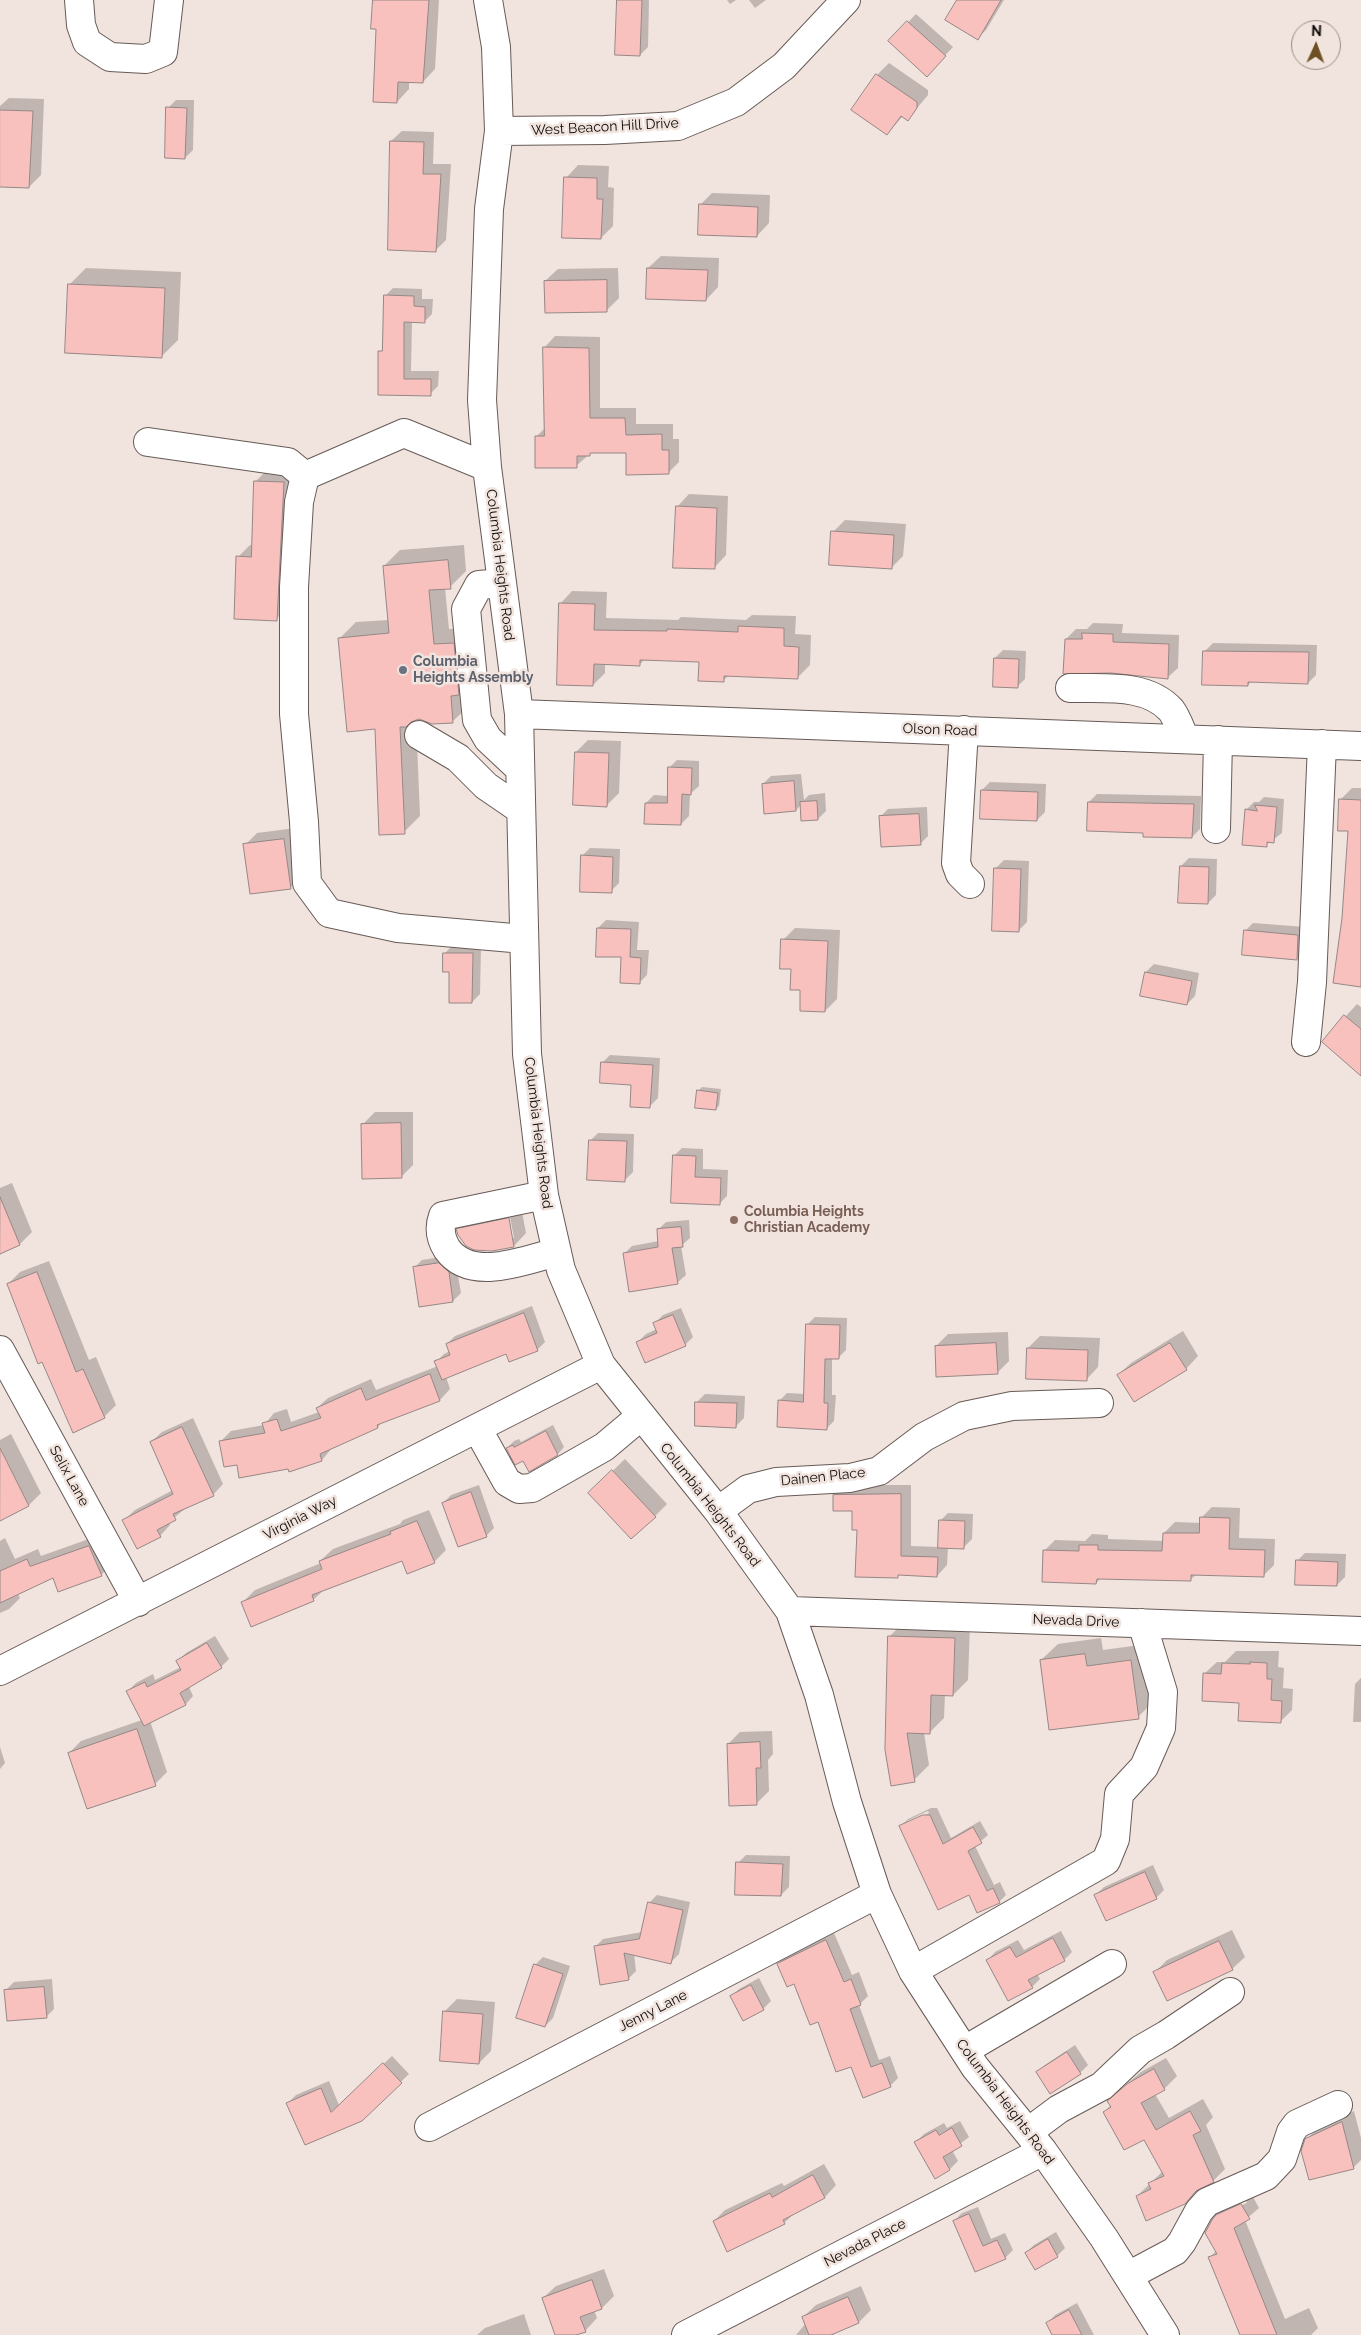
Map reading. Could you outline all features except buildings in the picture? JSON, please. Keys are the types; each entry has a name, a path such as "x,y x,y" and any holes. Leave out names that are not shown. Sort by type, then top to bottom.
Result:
{"street":[{"path":"79,0 81,25 87,42 110,57 146,59 163,52 169,0"},
{"name":"Columbia Heights Road","path":"488,0 496,47 499,131 489,209 481,384 487,468 518,714 527,1054 544,1195 561,1270 601,1365 718,1511 790,1611 819,1695 848,1802 876,1894 913,1971 965,2050 1035,2142 1104,2238 1165,2335"},
{"name":"West Beacon Hill Drive","path":"499,131 605,130 678,126 736,102 784,66 846,0"},
{"path":"305,476 404,434 487,468"},
{"path":"148,442 288,462 305,476"},
{"path":"305,476 299,502 294,587 294,714 304,822 307,883 329,914 398,928 524,939"},
{"path":"502,583 479,585 466,609 478,720 488,739 520,769"},
{"path":"1070,688 1141,691 1158,699 1172,712 1185,739"},
{"name":"Olson Road","path":"518,714 1361,746"},
{"path":"964,730 956,862 960,874 970,884"},
{"path":"419,735 458,758 486,786 521,810"},
{"path":"1216,829 1218,740"},
{"path":"1306,1042 1312,982 1322,744"},
{"path":"544,1195 499,1202 443,1216 439,1226 443,1243 453,1257 473,1266 497,1267 557,1252"},
{"name":"Selix Lane","path":"0,1350 138,1602"},
{"name":"Virginia Way","path":"0,1671 601,1365"},
{"name":"Dainen Place","path":"718,1511 748,1489 776,1482 850,1478 879,1470 924,1437 964,1416 1012,1406 1099,1403"},
{"path":"477,1428 507,1482 519,1489 532,1488 604,1446 641,1416"},
{"name":"Nevada Drive","path":"790,1611 1361,1631"},
{"path":"913,1971 1106,1861 1115,1839 1119,1794 1144,1767 1161,1728 1163,1692 1142,1623"},
{"name":"Jenny Lane","path":"429,2127 876,1894"},
{"path":"965,2050 1112,1964"},
{"name":"Nevada Place","path":"686,2335 1035,2142 1058,2109 1102,2086 1140,2050 1230,1992"},
{"path":"1128,2276 1175,2251 1199,2211 1207,2202 1266,2176 1282,2159 1291,2132 1298,2124 1338,2105"}],"place":[{"name":"Columbia Heights Assembly","path":"403,670"},
{"name":"Columbia Heights Christian Academy","path":"734,1220"}]}
